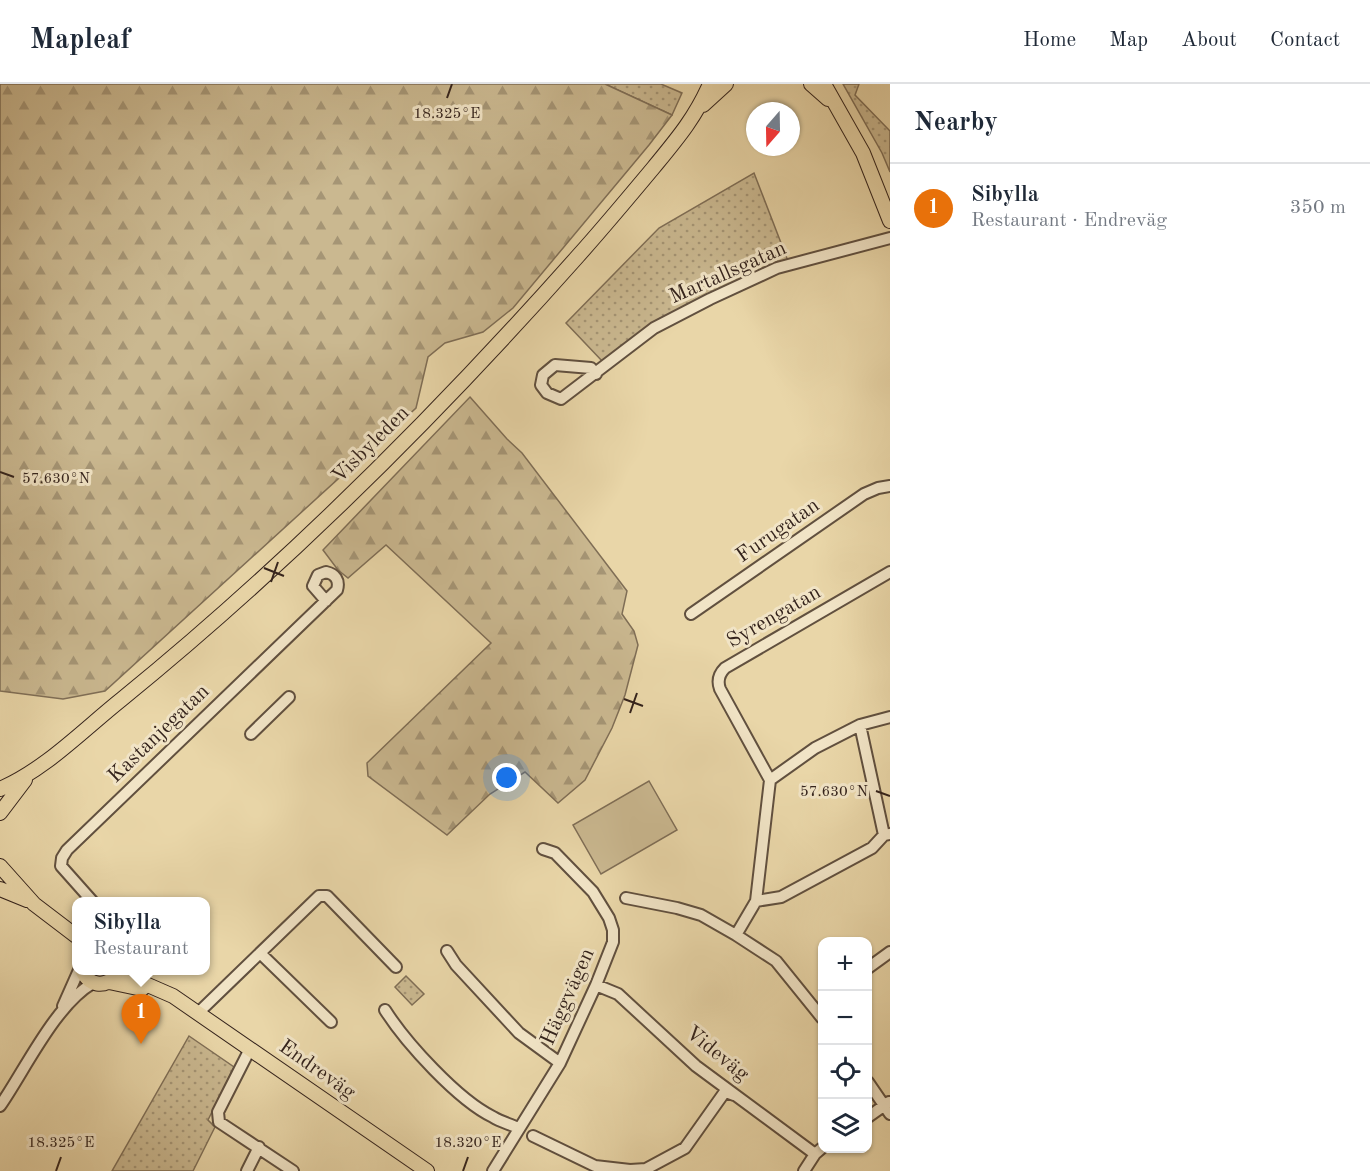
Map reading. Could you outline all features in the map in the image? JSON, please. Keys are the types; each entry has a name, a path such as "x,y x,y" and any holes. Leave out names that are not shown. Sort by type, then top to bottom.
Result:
{"main road":[{"name":"Visbyleden","path":"699,108 710,84"},
{"name":"Visbyleden","path":"0,789 32,772 170,659 244,595 408,440 511,332 614,216 699,108 726,84"},
{"path":"811,84 834,104"},
{"path":"824,84 863,153 890,221"},
{"name":"Visbyleden","path":"0,813 32,772"},
{"path":"0,866 34,904 72,935"},
{"path":"0,889 34,904"},
{"path":"84,975 93,983"},
{"path":"109,982 116,975"},
{"name":"Endreväg","path":"128,975 173,996 427,1171"},
{"name":"Endreväg","path":"93,983 109,982 150,991 184,1004"}],"street":[{"name":"Martallsgatan","path":"596,374 591,368 555,365 543,375 541,385 547,393 561,399 596,374 654,328 763,274 777,268 890,238"},
{"name":"Furugatan","path":"691,614 864,494 890,486"},
{"name":"Syrengatan","path":"770,780 720,689 718,681 721,673 725,668 890,572"},
{"name":"Kastanjegatan","path":"88,897 63,871 62,858 67,850 326,601"},
{"path":"251,734 289,697"},
{"path":"736,935 756,901 770,780 816,748 860,725 890,717"},
{"path":"756,901 781,897 872,848 887,835 860,725"},
{"name":"Häggvägen","path":"493,1171 560,1063 613,942 613,930 609,918 587,884 555,853 543,849"},
{"path":"198,1014 319,896 323,895 327,896 396,967"},
{"path":"626,898 701,915 736,935 776,961 818,1013"},
{"path":"447,951 456,965 519,1033 560,1063"},
{"path":"872,965 890,952"},
{"path":"260,953 331,1022"},
{"path":"0,1106 58,1017 79,975"},
{"path":"58,1017 93,983"},
{"name":"Videväg","path":"596,985 618,994 696,1066 737,1097 818,1150"},
{"path":"812,1005 818,1001"},
{"path":"386,1011 405,1038 457,1092 492,1117 518,1128"},
{"path":"250,1049 217,1116 219,1122 293,1171"},
{"path":"872,1088 888,1107 872,1115"},
{"path":"533,1136 595,1166 646,1170 678,1153 690,1143 724,1093 737,1097"},
{"path":"247,1171 259,1147"},
{"path":"804,1171 818,1152"}],"green space":[{"path":"0,84 605,84 672,115 513,308 483,332 445,343 428,357 416,408 105,691 63,699 0,691"},
{"path":"605,84 661,84 682,93 672,115"},
{"path":"843,84 859,84 855,95 890,131 890,172 882,153"},
{"path":"754,173 788,261 773,265 604,363 566,323 659,228"},
{"path":"470,397 522,453 627,591 622,614 634,631 638,645 625,695 612,728 585,780 558,803 525,772 490,794 447,835 368,776 367,763 491,643 386,545 348,578 338,570 323,550"},
{"path":"649,781 677,830 601,874 573,825"},
{"path":"406,976 424,994 412,1005 395,987"},
{"path":"189,1036 234,1067 208,1120 215,1127 193,1171 112,1171"}],"place":[{"name":"Sibylla","path":"141,1044"}]}
